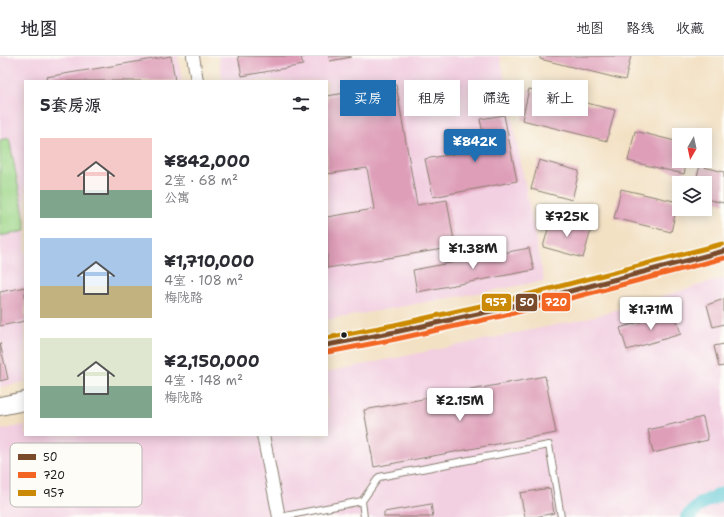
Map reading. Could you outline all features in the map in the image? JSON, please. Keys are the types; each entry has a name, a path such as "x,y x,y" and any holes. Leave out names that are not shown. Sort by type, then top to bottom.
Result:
{"street":[{"path":"193,56 198,80"},
{"path":"328,345 505,308 724,252"},
{"path":"0,406 24,401"},
{"path":"263,436 280,517"}],"lane":[{"path":"364,517 362,501 379,477 549,445 561,517"},
{"path":"280,517 362,501"}],"shaded area":[{"path":"0,56 178,56 182,80 24,80 24,382 0,387"},
{"path":"218,56 500,56 505,80 468,80 468,116 512,116 544,281 328,320 328,80 223,80"},
{"path":"724,278 724,517 0,517 0,430 24,425 24,436 328,436 328,372 585,319"}],"green space":[{"path":"9,138 24,215 24,231 0,236 0,140"}],"building":[{"path":"171,56 175,80 47,80 46,77"},
{"path":"238,56 305,57 301,57 303,65 242,76"},
{"path":"329,56 351,56 351,57 330,61"},
{"path":"540,56 631,56 625,80 540,59"},
{"path":"396,85 417,205 447,200 455,247 328,268 328,217 374,209 367,168 328,174 328,96 340,94 340,116 396,116"},
{"path":"529,89 532,90 532,116 588,116 588,103 615,110 607,141 522,120"},
{"path":"504,116 517,181 433,197 425,159 486,148 480,119"},
{"path":"635,131 672,140 672,168 685,168 684,174 628,161"},
{"path":"539,160 579,171 572,200 531,189"},
{"path":"699,168 708,168 724,172 724,203 712,200 712,176 697,176"},
{"path":"621,189 672,201 672,216 675,216 671,232 614,218"},
{"path":"551,219 591,230 583,258 543,247"},
{"path":"529,248 534,270 417,292 413,270"},
{"path":"24,287 24,321 0,326 0,292"},
{"path":"724,299 724,324 713,327 707,305"},
{"path":"674,311 681,334 627,350 620,328"},
{"path":"0,343 8,379 0,381"},
{"path":"724,344 724,366 719,367 714,346"},
{"path":"545,376 556,433 374,467 364,410"},
{"path":"703,417 708,440 653,453 648,430"},
{"path":"550,488 554,513 535,517 525,517 520,493"},
{"path":"431,504 433,517 384,517 384,512"}],"waterway":[{"path":"687,517 702,503 724,493"}],"transit line":[{"name":"957","path":"328,338 503,301 722,244"},
{"name":"50","path":"328,345 505,308 724,251"},
{"name":"720","path":"328,352 506,315 724,258"}]}
